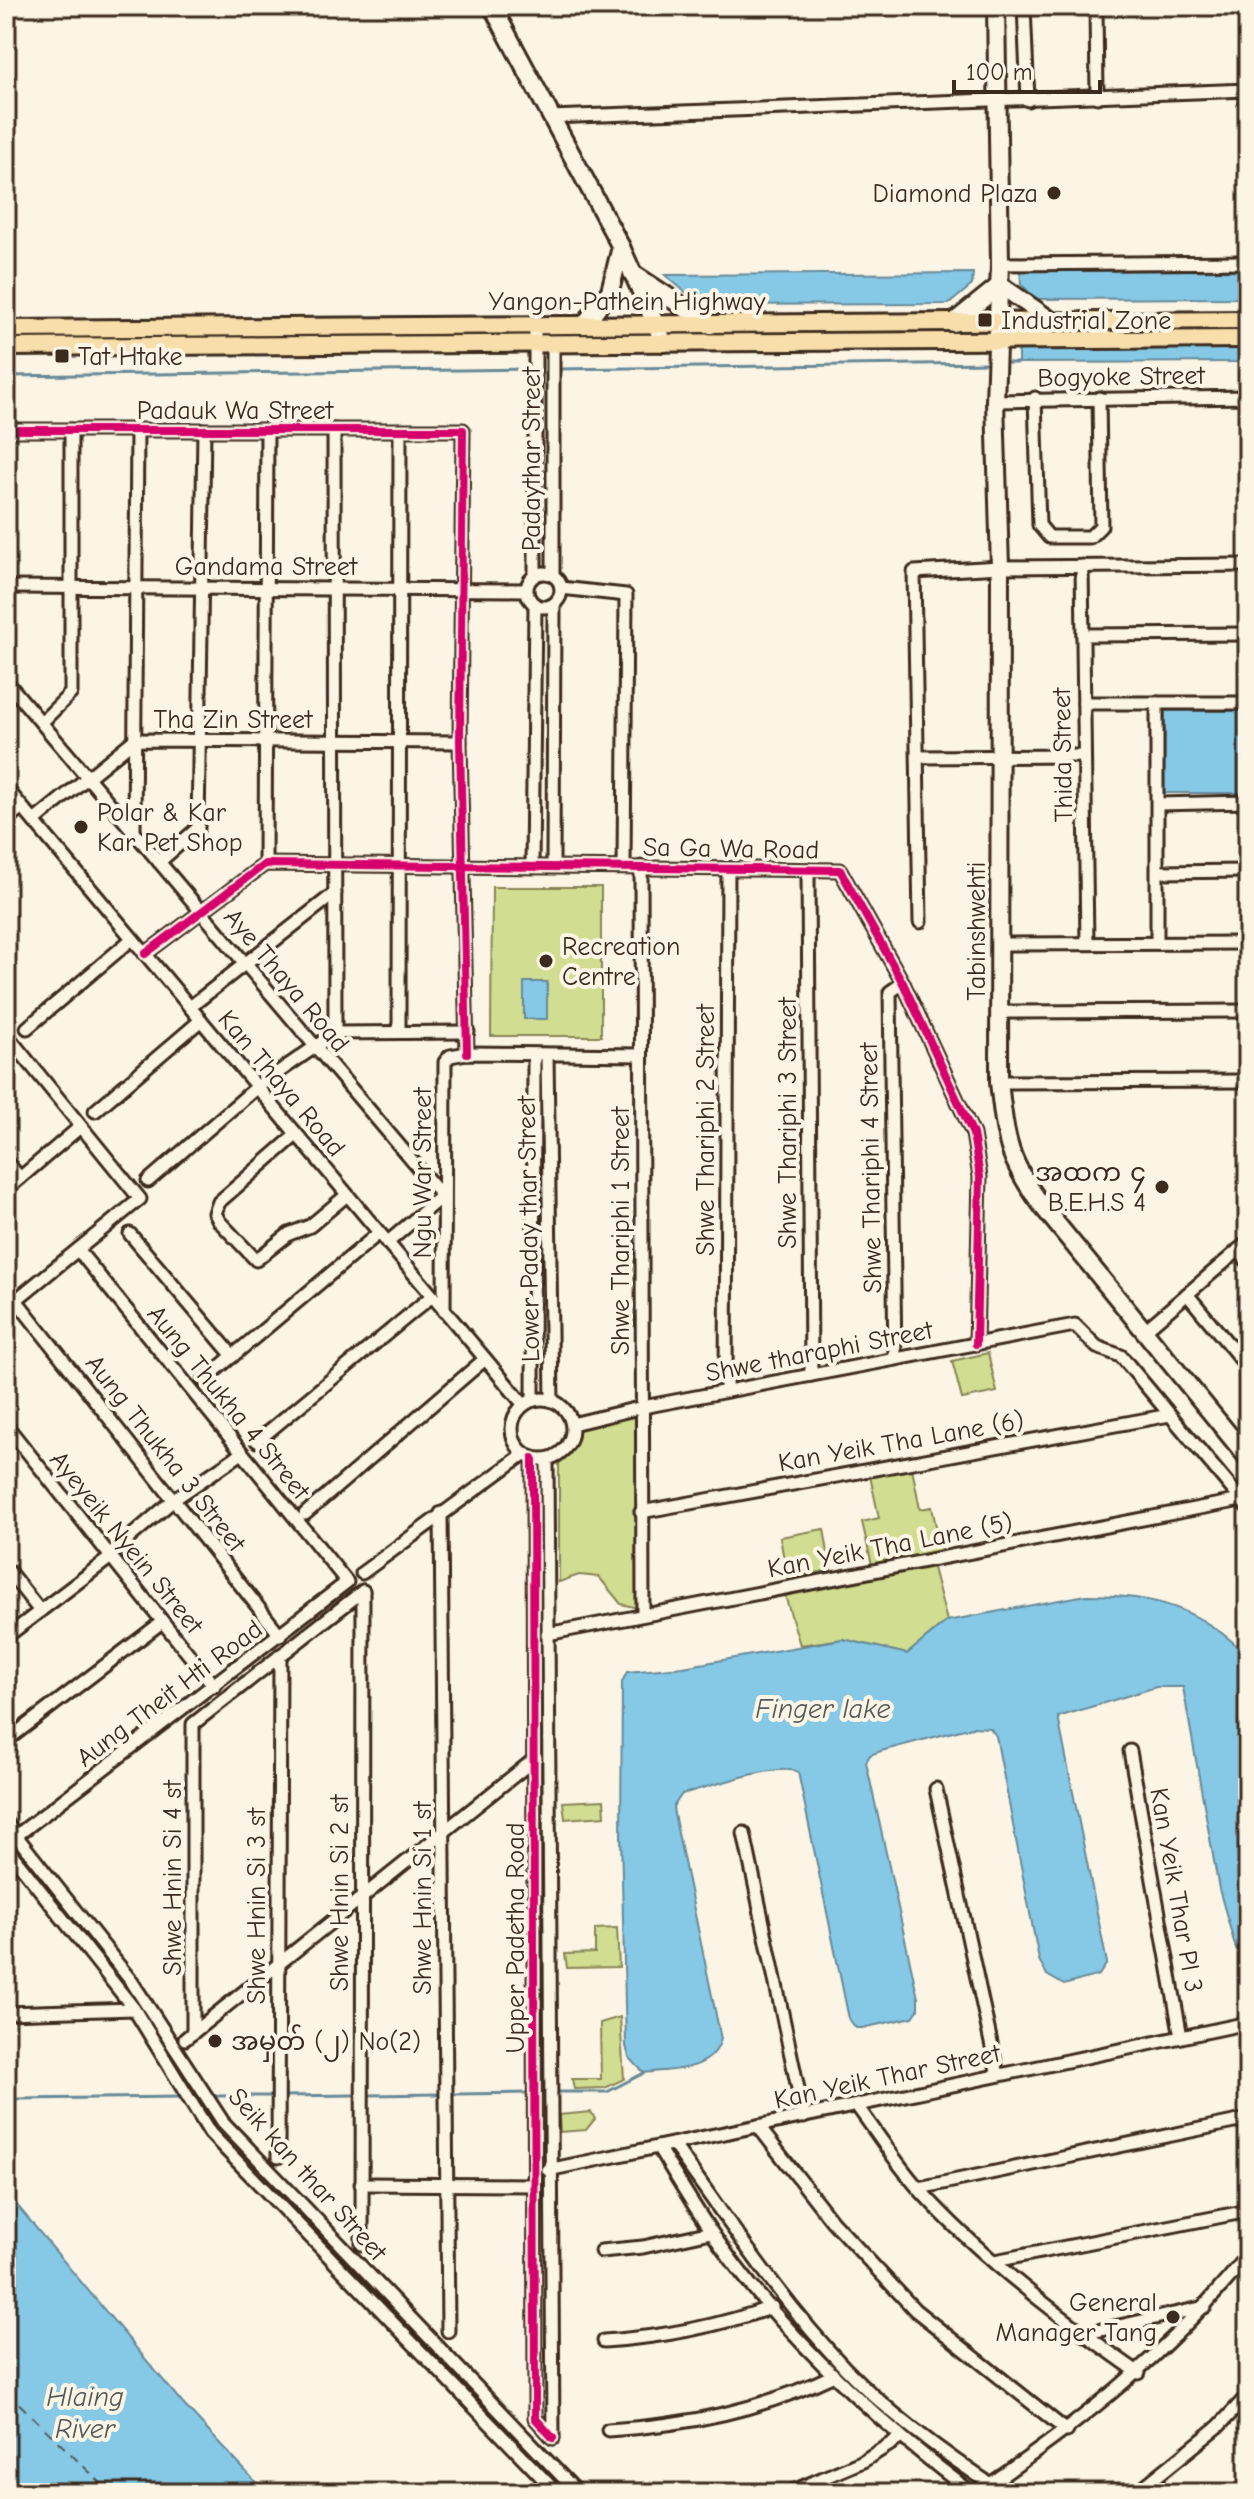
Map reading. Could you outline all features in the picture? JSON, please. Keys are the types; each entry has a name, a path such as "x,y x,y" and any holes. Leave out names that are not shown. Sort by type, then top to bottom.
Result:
{"main road":[{"path":"492,6 621,247 664,343"},
{"name":"Tabinshwehti","path":"996,6 1000,264 995,401 1000,567 999,1082 1005,1135 1017,1172 1143,1332 1248,1458"},
{"path":"584,325 610,291 621,247"},
{"path":"631,272 711,325"},
{"path":"953,323 1000,285 1049,319"},
{"name":"Yangon-Pathein Highway","path":"6,329 953,323 1049,319 1248,320"},
{"name":"Yangon-Pathein Highway","path":"6,347 1248,339"}],"street":[{"path":"1024,6 1028,100"},
{"path":"1096,6 1097,97"},
{"path":"551,117 1248,90"},
{"path":"1000,264 1248,262"},
{"name":"Padaythar Street","path":"535,325 535,575"},
{"name":"Padaythar Street","path":"553,343 553,575"},
{"name":"Bogyoke Street","path":"995,401 1248,397"},
{"path":"1035,398 1039,525 1049,537 1090,537 1101,526 1099,398"},
{"name":"Padauk Wa Street","path":"6,430 463,430 461,589"},
{"path":"42,722 71,693 71,430"},
{"path":"134,833 137,430"},
{"path":"159,862 198,828 204,430"},
{"path":"145,954 265,864 267,430"},
{"path":"334,430 335,1033"},
{"path":"399,1031 400,430"},
{"path":"920,922 914,572 1000,567 1248,565"},
{"name":"Thida Street","path":"1082,566 1087,943"},
{"path":"532,866 535,606 526,590 535,575 553,575 561,588 560,597 554,605 553,866"},
{"name":"Gandama Street","path":"6,587 526,590"},
{"path":"561,588 626,595 624,867"},
{"path":"461,589 460,742 467,1053 640,1055"},
{"path":"535,606 554,605"},
{"path":"1083,635 1248,634"},
{"name":"Aye Thaya Road","path":"6,681 442,1196"},
{"path":"1084,703 1248,703"},
{"path":"1157,703 1157,943"},
{"name":"Tha Zin Street","path":"34,821 134,740 460,742"},
{"path":"918,757 1084,756"},
{"name":"Kan Thaya Road","path":"6,789 444,1311 485,1359 529,1403"},
{"path":"1158,804 1248,802"},
{"path":"6,820 22,807"},
{"name":"Sa Ga Wa Road","path":"265,864 840,870 903,983 973,1134 980,1177 976,1344"},
{"name":"Shwe Thariphi 1 Street","path":"641,867 643,1615"},
{"name":"Shwe Thariphi 2 Street","path":"726,1391 728,868"},
{"name":"Shwe Thariphi 3 Street","path":"808,870 811,1375"},
{"path":"1158,872 1248,871"},
{"path":"190,1007 335,893"},
{"path":"27,1028 132,939"},
{"path":"999,944 1248,943"},
{"name":"Shwe Thariphi 4 Street","path":"895,1359 890,992 903,983"},
{"path":"999,1012 1248,1011"},
{"path":"95,1111 201,1020"},
{"path":"148,1181 257,1087 335,1033 468,1032"},
{"path":"6,1034 140,1199 11,1304"},
{"name":"Ngu War Street","path":"444,1311 442,1196 445,1062 450,1056 467,1053"},
{"name":"Lower Paday thar Street","path":"529,1403 534,1056"},
{"name":"Lower Paday thar Street","path":"547,1056 552,1401"},
{"path":"999,1082 1248,1081"},
{"path":"6,1190 80,1127"},
{"path":"296,1135 219,1202 215,1213 219,1221 256,1260 289,1234 310,1226 347,1195"},
{"path":"6,1161 20,1178"},
{"path":"204,1380 383,1238 442,1196"},
{"path":"130,1234 233,1356"},
{"path":"1143,1332 1248,1242"},
{"name":"Aung Thukha 4 Street","path":"78,1250 347,1582"},
{"path":"1238,1250 1248,1262"},
{"path":"1187,1294 1248,1368"},
{"path":"257,1441 432,1296"},
{"name":"Aung Thukha 3 Street","path":"11,1304 176,1498 280,1635"},
{"name":"Shwe tharaphi Street","path":"572,1424 643,1407 1075,1325 1097,1347 1117,1352 1170,1415"},
{"path":"305,1514 485,1359"},
{"path":"552,1401 561,1406 572,1424 565,1448 547,1459 528,1456 516,1446 512,1425 529,1403 552,1401"},
{"path":"1170,1415 1245,1504"},
{"name":"Kan Yeik Tha Lane (6)","path":"641,1512 1170,1415"},
{"name":"Ayeyeik Nyein Street","path":"6,1425 214,1686"},
{"path":"6,1637 110,1556 176,1498 242,1453"},
{"path":"362,1573 441,1513 528,1456"},
{"name":"Upper Padetha Road","path":"528,1456 534,1760 535,2418 553,2438 547,1459"},
{"name":"Kan Yeik Tha Lane (5)","path":"547,1634 1245,1504"},
{"name":"Shwe Hnin Si 1 st","path":"441,1513 448,2331"},
{"path":"6,1568 40,1611"},
{"name":"Aung Theit Hti Road","path":"16,1836 347,1582"},
{"name":"Shwe Hnin Si 2 st","path":"280,1655 363,1591 362,2244"},
{"path":"6,1741 162,1622"},
{"name":"Shwe Hnin Si 4 st","path":"277,1965 189,2036 193,1724 280,1655"},
{"name":"Shwe Hnin Si 3 st","path":"278,2157 280,1655"},
{"path":"277,1965 444,1829 550,1748"},
{"name":"Kan Yeik Thar Pl 3","path":"1130,1751 1181,2037"},
{"path":"936,1789 998,2075"},
{"name":"Seik kan thar Street","path":"6,1823 132,1982 223,2122 578,2493"},
{"path":"744,1833 804,2117"},
{"name":"Seik kan thar Street","path":"6,1847 134,2009 210,2133 557,2493"},
{"path":"6,2013 134,2009"},
{"name":"Kan Yeik Thar Street","path":"361,2184 536,2178 552,2169 1248,2023"},
{"path":"857,2106 919,2188 995,2261 1083,2334 1139,2373"},
{"path":"919,2188 1248,2119"},
{"path":"758,2126 832,2221 915,2310 1067,2431"},
{"path":"673,2144 784,2298 847,2369 1004,2493"},
{"path":"658,2147 711,2232 772,2307 834,2375 900,2438 974,2493 1067,2431 1139,2373 1206,2307 1248,2255"},
{"path":"995,2261 1248,2211"},
{"path":"601,2251 643,2247 711,2232"},
{"path":"604,2341 649,2338 724,2324 772,2307"},
{"path":"1083,2334 1206,2307"},
{"path":"608,2430 670,2426 739,2412 791,2395 834,2375"},
{"path":"1136,2493 1219,2426 1248,2395"},
{"path":"788,2493 863,2461 900,2438"}],"green space":[{"name":"Recreation Centre","path":"492,887 601,887 601,1036 491,1036"},
{"path":"988,1353 997,1392 962,1399 952,1361"},
{"path":"637,1415 638,1608 621,1604 599,1577 579,1575 559,1582 559,1464 572,1448 577,1428"},
{"path":"912,1468 920,1509 932,1507 941,1550 872,1565 862,1522 879,1518 870,1476"},
{"path":"824,1529 831,1570 787,1578 780,1537"},
{"path":"932,1564 947,1621 907,1654 843,1639 800,1645 784,1592"},
{"path":"604,1800 605,1816 565,1819 563,1802"},
{"path":"617,1928 619,1967 567,1968 565,1954 595,1953 595,1929"},
{"path":"620,2017 624,2079 605,2088 574,2089 572,2079 601,2079 600,2023"},
{"path":"591,2112 595,2119 586,2130 560,2132 559,2115"}],"water":[{"path":"1248,270 1248,298 1036,299 1021,284 1020,271"},
{"path":"973,273 972,285 949,304 701,305 665,275"},
{"path":"1248,348 1248,362 1018,363 1018,349"},
{"path":"1165,711 1248,711 1248,793 1164,793"},
{"path":"524,982 547,982 547,1019 524,1019"},
{"name":"Finger lake","path":"1086,1595 1133,1598 1174,1607 1212,1626 1248,1656 1248,1811 1243,1816 1248,1844 1248,1952 1236,1949 1219,1889 1183,1687 1156,1687 1058,1717 1107,1963 1099,1975 1064,1985 1047,1975 1039,1960 996,1736 990,1728 972,1727 881,1751 870,1755 866,1762 918,1998 918,2010 913,2017 862,2028 856,2028 849,2019 798,1772 775,1770 759,1773 682,1794 673,1807 674,1814 721,2039 709,2058 700,2063 644,2073 629,2057 626,2046 621,1836 622,1682 627,1672 683,1667 843,1639 907,1654 947,1621"},
{"name":"Hlaing River","path":"6,2192 183,2404 266,2493 6,2493"}],"waterway":[{"path":"557,369 990,363"},
{"path":"1001,363 1018,363"},
{"path":"6,376 530,369"},
{"path":"557,2092 607,2092 644,2073"},
{"path":"454,2094 530,2093"},
{"path":"369,2095 438,2094"},
{"path":"286,2096 353,2095"},
{"path":"214,2096 270,2096"},
{"path":"6,2104 15,2099 184,2097"}],"ferry route":[{"path":"6,2391 111,2493"}],"cycle path":[{"path":"6,430 463,430 460,742 467,1053"},
{"path":"145,954 265,864 840,870 903,983 973,1134 980,1177 976,1344"},
{"path":"533,1458 535,2418 553,2438"}],"place":[{"name":"Diamond Plaza","path":"1054,193"},
{"name":"Industrial Zone","path":"985,320"},
{"name":"Tat Htake","path":"62,356"},
{"name":"Polar & Kar Kar Pet Shop","path":"81,827"},
{"name":"Recreation Centre","path":"546,961"},
{"name":"အထက ၄ B.E.H.S 4","path":"1162,1187"},
{"name":"အမှတ် (၂) No(2)","path":"215,2041"},
{"name":"General Manager Tang","path":"1173,2317"}]}
